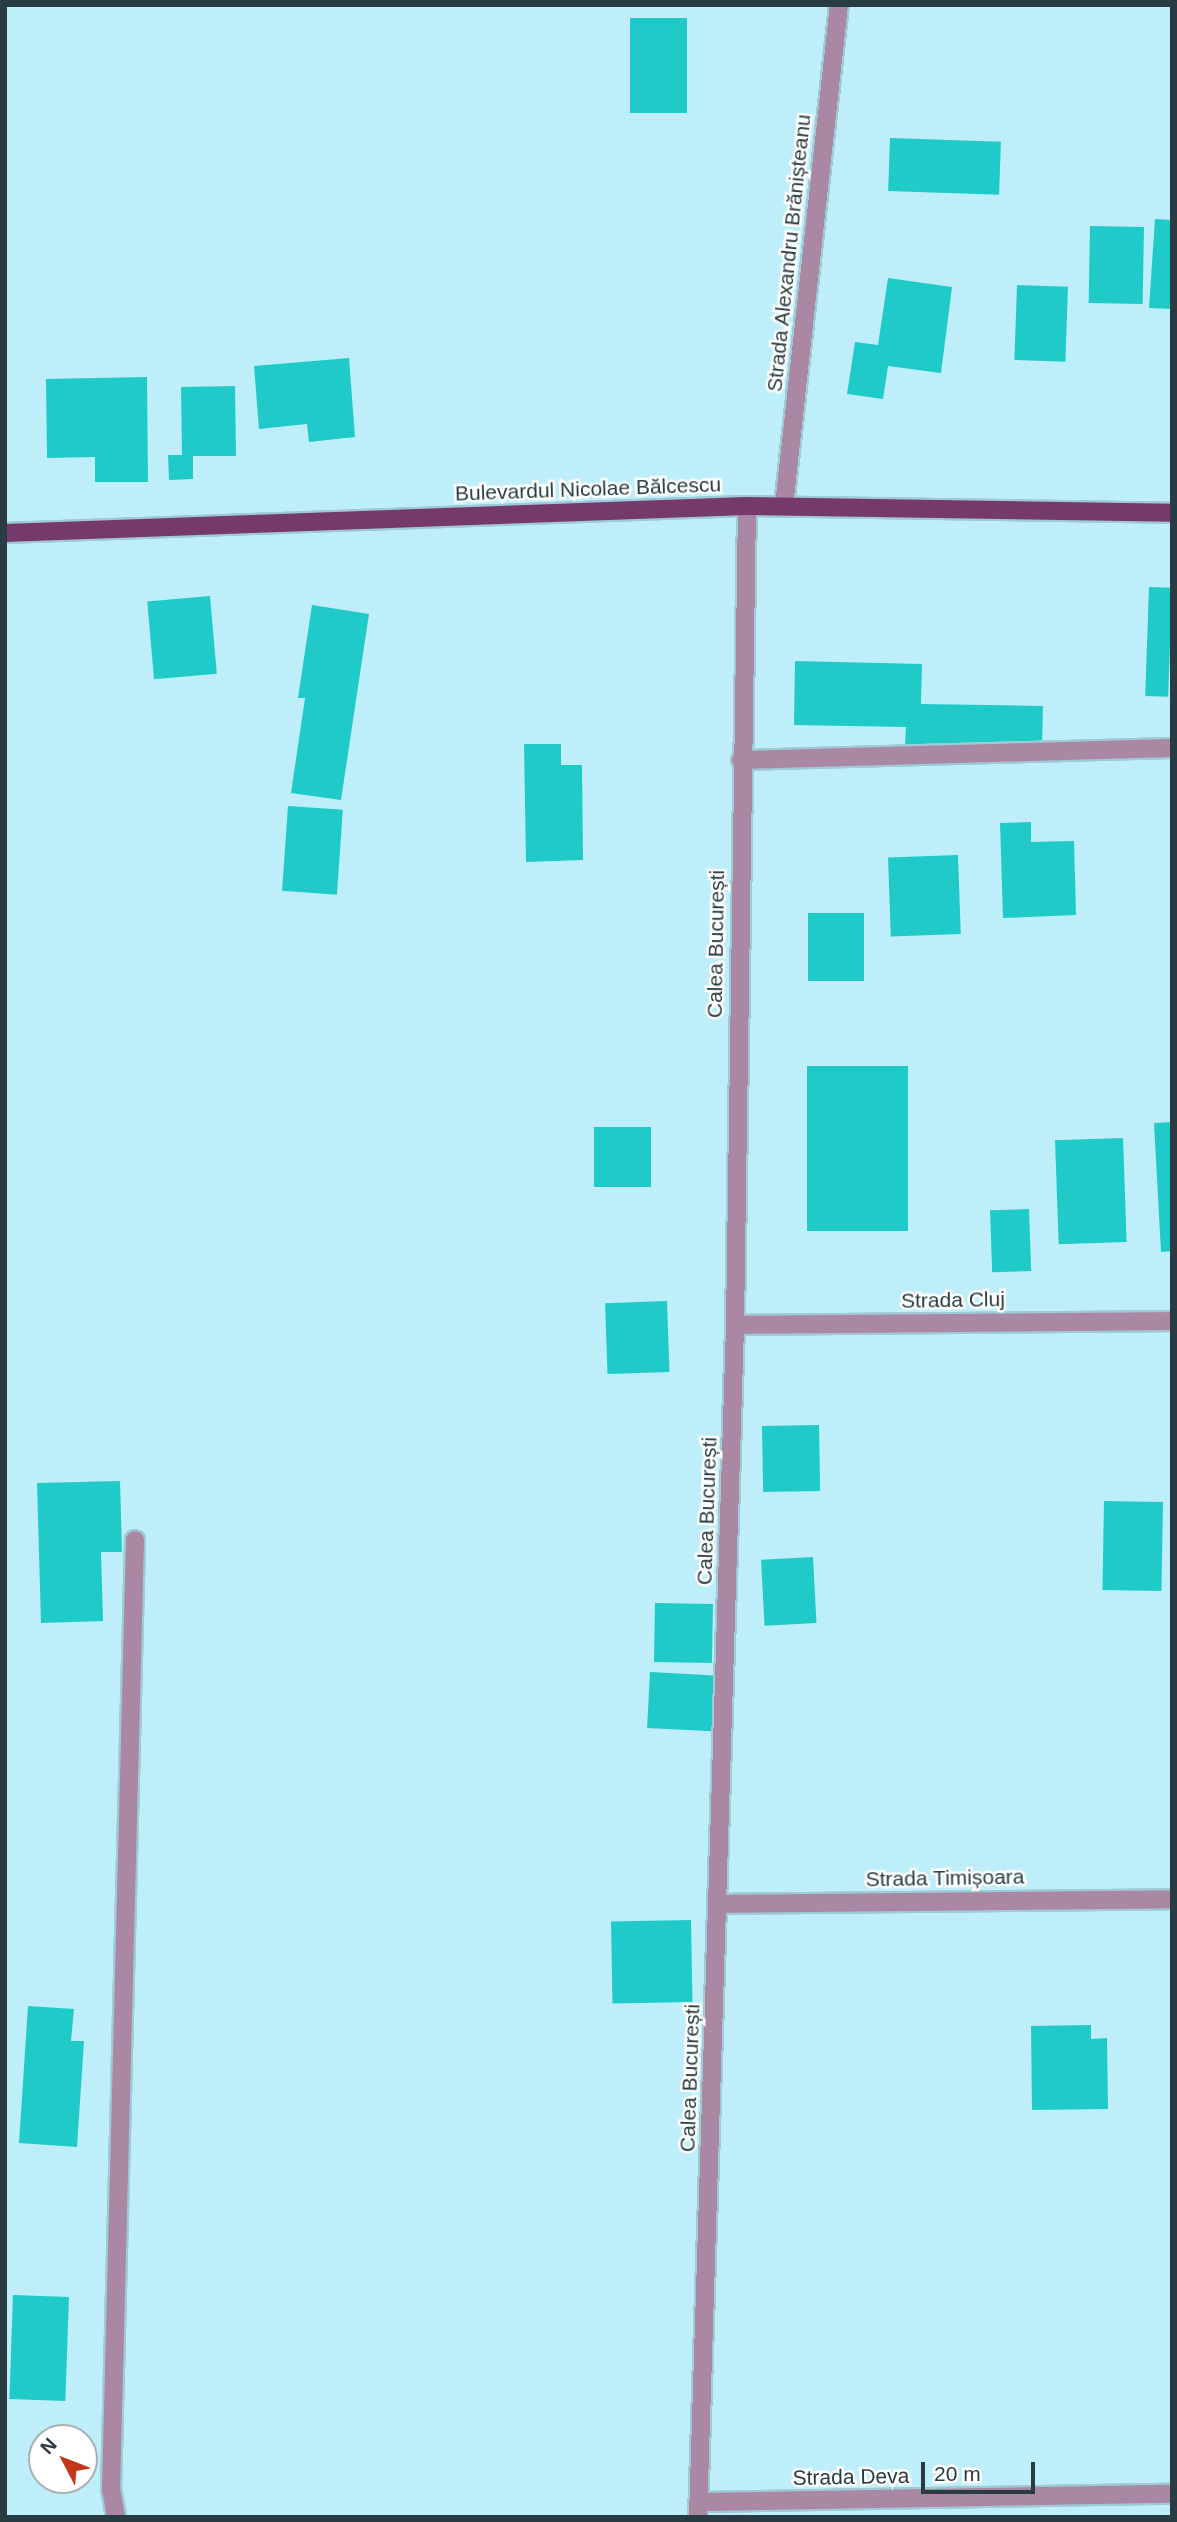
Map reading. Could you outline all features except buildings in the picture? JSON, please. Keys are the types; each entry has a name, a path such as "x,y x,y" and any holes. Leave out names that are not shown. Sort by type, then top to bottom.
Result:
{"main road":[{"name":"Bulevardul Nicolae Bălcescu","path":"5,533 747,506 1172,513"}],"street":[{"name":"Strada Alexandru Brănișteanu","path":"784,506 839,5"},
{"name":"Calea București","path":"699,2509 735,1325 741,760 747,506"},
{"path":"741,760 1172,748"},
{"name":"Strada Cluj","path":"735,1325 1172,1321"},
{"path":"116,2517 111,2489 135,1540"},
{"name":"Strada Timișoara","path":"719,1904 1172,1899"},
{"name":"Strada Deva","path":"699,2509 1172,2494"}]}
